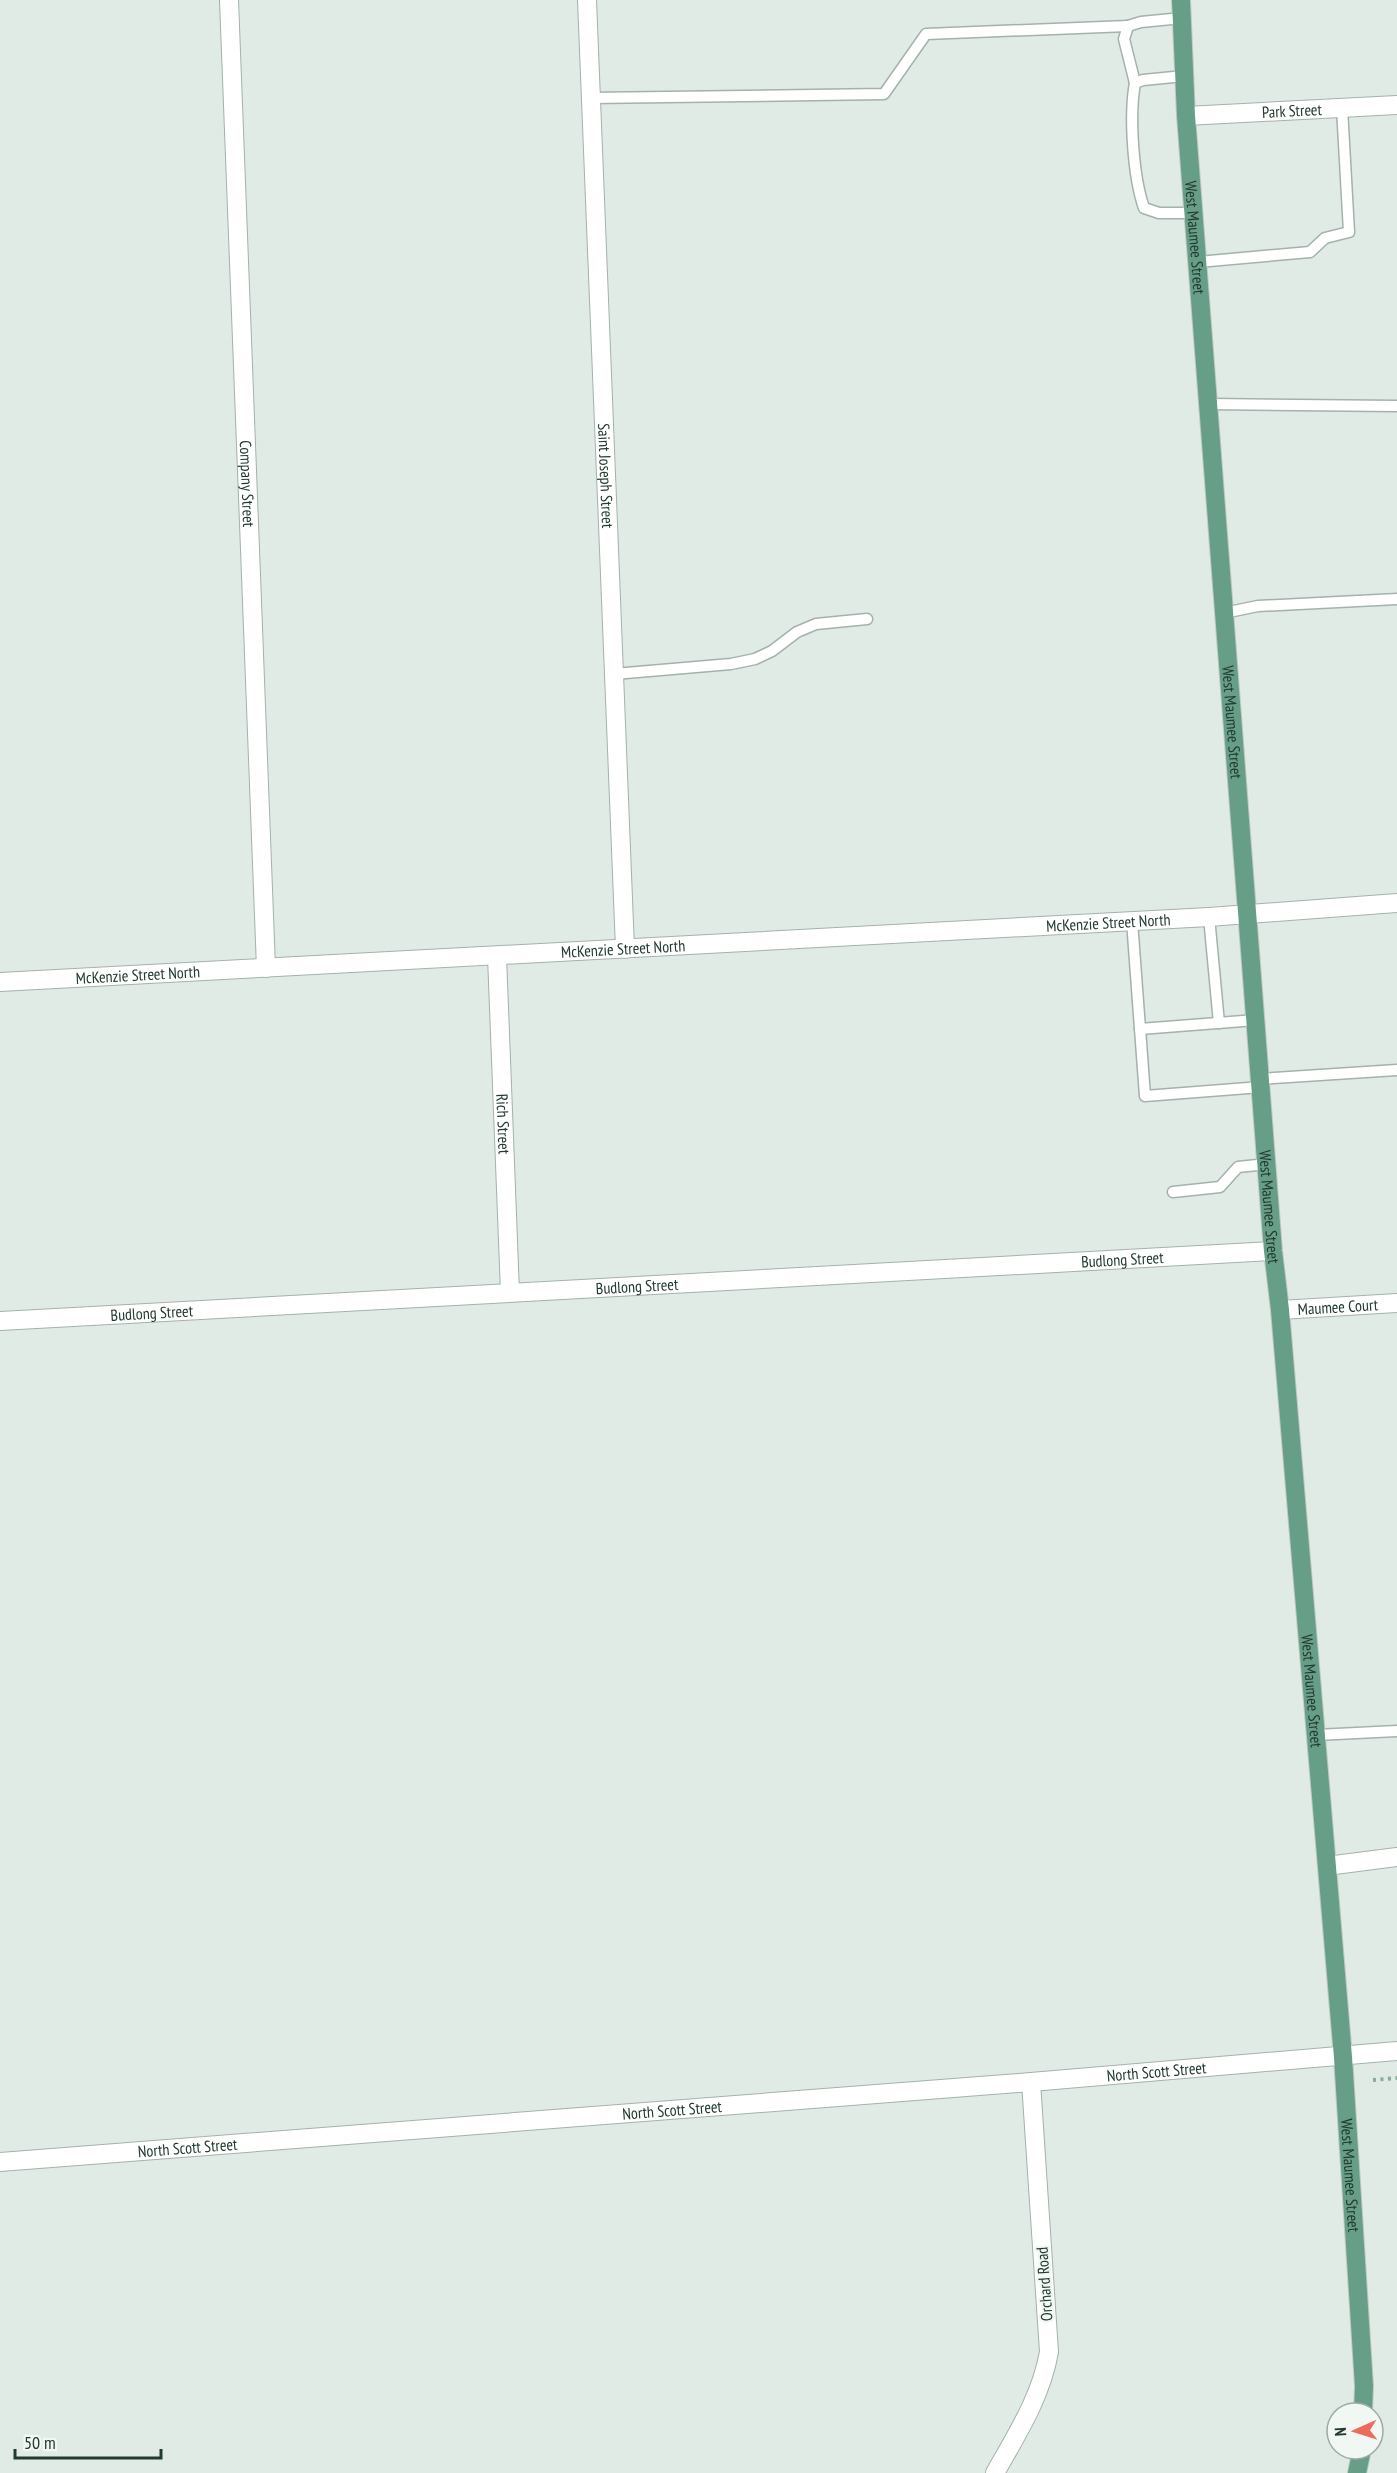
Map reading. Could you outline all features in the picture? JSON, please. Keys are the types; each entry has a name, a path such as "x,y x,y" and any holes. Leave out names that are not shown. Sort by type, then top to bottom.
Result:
{"main road":[{"name":"West Maumee Street","path":"1181,0 1186,116 1273,1251 1280,1310 1343,2056 1364,2401"}],"street":[{"name":"Company Street","path":"229,0 266,968"},
{"name":"Saint Joseph Street","path":"586,0 625,949"},
{"name":"Park Street","path":"1186,116 1397,105"},
{"name":"McKenzie Street North","path":"0,982 1248,915 1397,903"},
{"name":"Rich Street","path":"497,956 510,1293"},
{"name":"Budlong Street","path":"0,1321 1273,1251"},
{"name":"Maumee Court","path":"1280,1310 1397,1303"},
{"path":"1327,1866 1397,1857"},
{"name":"North Scott Street","path":"0,2162 1031,2082 1397,2051"},
{"name":"Orchard Road","path":"995,2473 1032,2408 1045,2378 1049,2352 1031,2082"}],"lane":[{"path":"590,98 884,94 926,34 1128,26 1141,22 1182,18"},
{"path":"1128,26 1124,39 1135,83 1131,105 1139,193 1144,208 1159,213 1194,213"},
{"path":"1135,83 1143,80 1184,76"},
{"path":"1198,262 1310,252 1325,238 1348,232 1342,108"},
{"path":"1209,404 1397,406"},
{"path":"1224,613 1258,606 1397,599"},
{"path":"614,674 755,660 772,651 797,632 816,624 867,619"},
{"path":"1209,917 1219,1023"},
{"path":"1132,921 1145,1096 1397,1070"},
{"path":"1140,1029 1256,1020"},
{"path":"1173,1192 1220,1187 1238,1167 1267,1164"},
{"path":"1316,1735 1397,1731"}],"path":[{"path":"1373,2080 1397,2078"}]}
